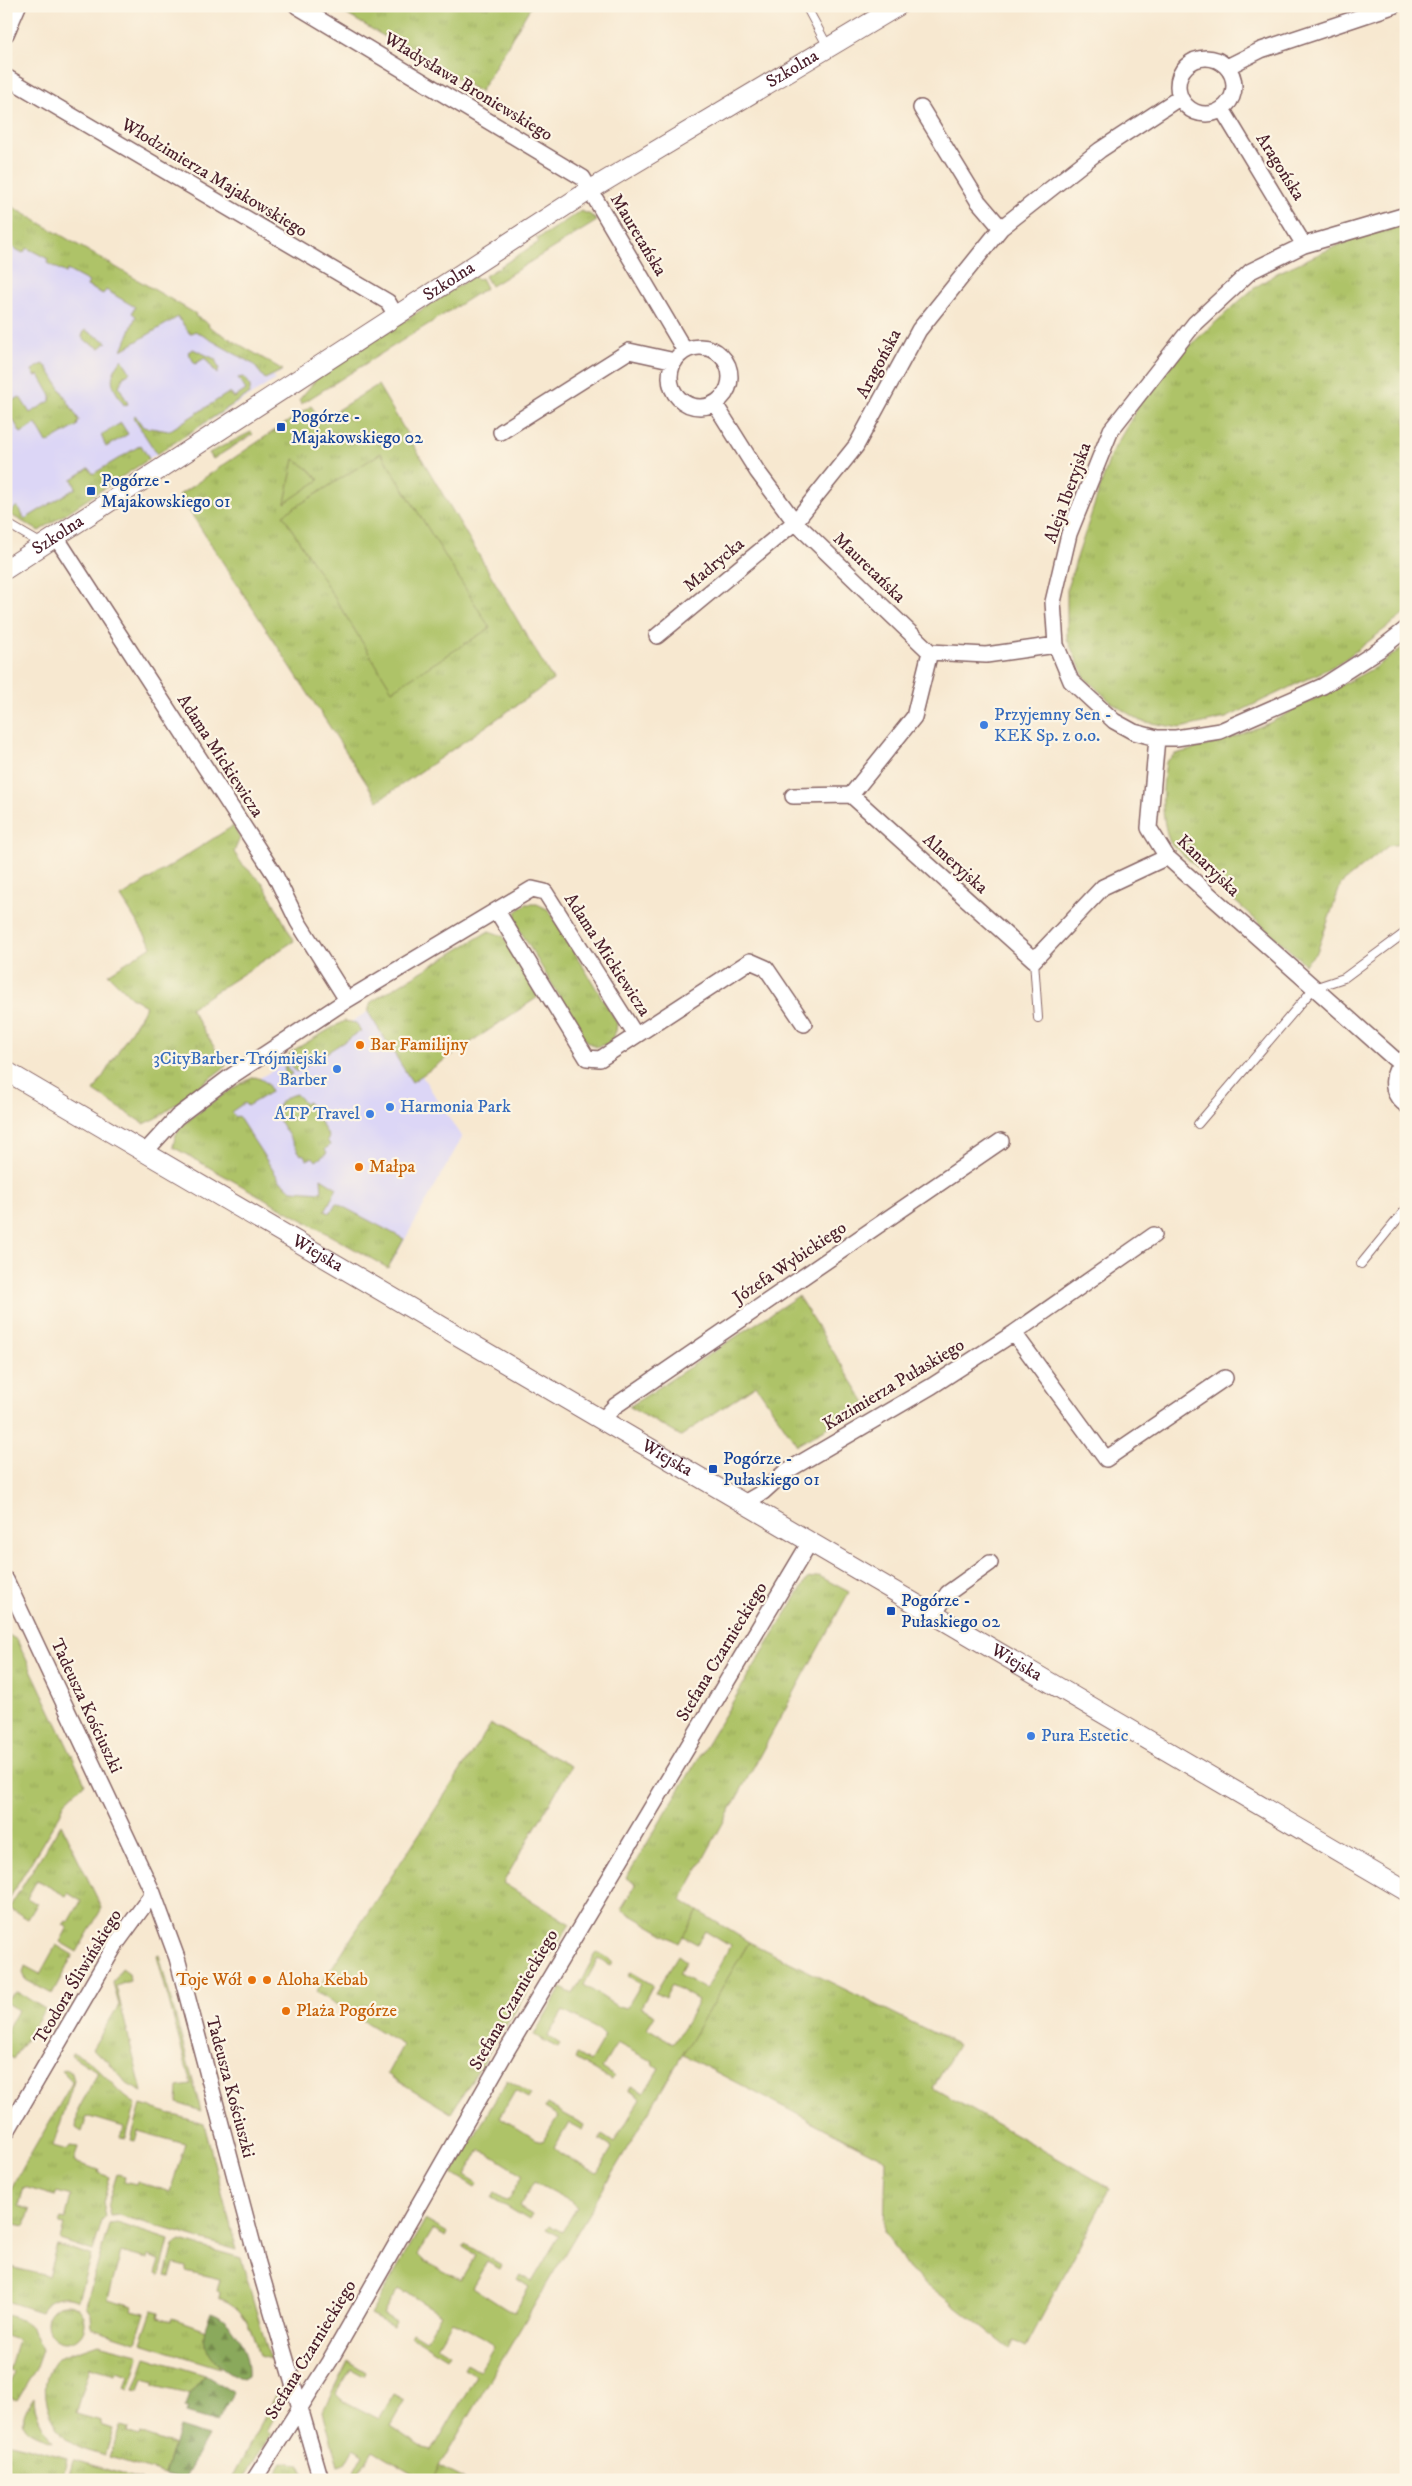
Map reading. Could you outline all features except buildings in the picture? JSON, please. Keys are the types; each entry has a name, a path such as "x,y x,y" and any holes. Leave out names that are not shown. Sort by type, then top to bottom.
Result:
{"street":[{"path":"6,34 18,6"},
{"name":"Władysława Broniewskiego","path":"297,6 583,178 590,190"},
{"name":"Szkolna","path":"6,569 590,190 897,6"},
{"path":"1227,68 1261,50 1350,13 1393,6"},
{"path":"1208,58 1218,60 1227,68 1233,77 1234,88 1230,100 1222,109 1203,115 1192,111 1179,98 1177,83 1180,73 1187,64 1197,59 1208,58"},
{"name":"Włodzimierza Majakowskiego","path":"6,78 388,302 397,317"},
{"name":"Aragońska","path":"795,522 856,446 919,330 1001,228 1100,150 1179,98"},
{"path":"921,108 978,201 1001,228"},
{"name":"Aragońska","path":"1222,109 1304,245"},
{"name":"Mauretańska","path":"590,190 680,356"},
{"name":"Aleja Iberyjska","path":"1406,215 1304,245 1251,271 1195,323 1111,430 1069,534 1053,602 1056,645 1071,681 1114,721 1134,732 1157,738 1176,738 1220,731 1323,686 1379,650 1406,629"},
{"path":"501,432 629,351 680,356 698,347 711,349 725,359 730,369 730,380 725,395 715,404 700,408 687,405 677,396 671,386 670,374 680,356"},
{"name":"Mauretańska","path":"715,404 757,471 795,522 930,652"},
{"name":"Madrycka","path":"657,636 795,522"},
{"name":"Adama Mickiewicza","path":"50,541 274,875 298,922 347,1000"},
{"path":"793,796 851,796 914,717 930,652 986,655 1056,645"},
{"name":"Kanaryjska","path":"1157,738 1149,828 1167,857 1314,988 1403,1060 1395,1070 1394,1088 1397,1096 1406,1105"},
{"name":"Almeryjska","path":"851,796 1034,960"},
{"path":"1034,960 1103,887 1167,857"},
{"name":"Adama Mickiewicza","path":"145,1152 177,1117 230,1077 347,1000 532,889 545,892 635,1034"},
{"name":"Adama Mickiewicza","path":"497,911 588,1058 600,1059 635,1034 750,961 766,968 804,1024"},
{"name":"Wiejska","path":"6,1070 1406,1891"},
{"name":"Józefa Wybickiego","path":"603,1419 615,1406 1001,1141"},
{"name":"Kazimierza Pułaskiego","path":"744,1503 763,1492 785,1472 932,1386 1014,1333 1154,1235"},
{"path":"1014,1333 1106,1459 1224,1378"},
{"name":"Stefana Czarnieckiego","path":"254,2480 329,2362 611,1872 810,1542"},
{"path":"934,1614 948,1593 990,1563"},
{"name":"Tadeusza Kościuszki","path":"7,1585 153,1893 177,1958 257,2260 321,2480"},
{"name":"Teodora Śliwińskiego","path":"6,2133 116,1944 153,1893"}],"lane":[{"path":"806,6 828,47"},
{"path":"6,523 50,541"},
{"path":"1198,1124 1314,988 1344,978 1406,932"},
{"path":"1034,960 1038,1018"},
{"path":"1361,1264 1406,1209"}],"shaded area":[{"path":"6,204 183,307 208,324 207,326 283,371 273,376 275,380 36,529 6,512"},
{"name":"Harmonia Park","path":"377,1006 462,1138 391,1264 175,1141 182,1126"}],"green space":[{"path":"332,6 531,6 480,92"},
{"path":"6,203 196,314 195,316 209,324 208,326 283,370 265,379 253,364 195,331 190,334 178,317 122,350 136,316 132,313 135,307 106,290 103,294 87,286 89,282 67,270 66,273 47,263 48,259 27,248 23,253 6,244"},
{"path":"581,211 591,215 597,221 491,286 485,276 539,242 537,239"},
{"path":"1406,225 1406,613 1340,663 1226,718 1180,728 1140,721 1112,703 1085,678 1067,639 1067,588 1111,454 1141,402 1159,380 1188,347 1253,289 1277,273 1354,238"},
{"path":"474,276 477,280 481,278 486,288 301,404 299,400 319,376"},
{"path":"85,330 107,342 100,348 84,340 82,336"},
{"path":"193,349 215,359 219,369 217,374 205,358 195,364 188,352"},
{"path":"122,359 130,372 124,376 119,386 128,404 124,405 112,382 114,372"},
{"path":"43,364 47,367 79,420 77,426 47,443 36,424 21,433 6,408 6,404 20,397 30,413 50,401 51,396 39,375 35,376 32,370"},
{"path":"243,377 249,384 249,394 157,454 133,417 135,415 143,427 169,431 230,392 234,398 246,390 238,378"},
{"path":"378,385 553,680 378,801 179,495 311,406 321,420"},
{"path":"121,423 128,434 106,447 101,435"},
{"path":"251,432 253,434 213,459 209,453"},
{"path":"141,445 149,459 39,531 9,514 17,506 25,519 76,488 72,479 89,468 93,474"},
{"path":"381,453 490,628 392,690 283,515"},
{"path":"294,459 310,470 319,480 285,503"},
{"path":"1406,645 1406,843 1388,846 1341,884 1317,952 1305,964 1170,843 1163,812 1166,762 1175,754 1221,742 1269,723 1374,668"},
{"path":"233,826 240,838 234,852 242,864 263,883 294,941 190,1008 226,1066 157,1118 144,1124 94,1091 146,1006 131,997 108,974 152,946 121,897"},
{"path":"526,904 537,904 549,910 617,1023 616,1031 610,1043 595,1047 586,1041 519,929 515,919 516,912"},
{"path":"489,931 503,936 538,997 412,1082 368,1012 371,1002"},
{"path":"344,1021 356,1023 361,1031 296,1072 290,1063 286,1066 292,1074 287,1077 285,1063 292,1051"},
{"path":"255,1077 266,1082 271,1092 247,1106 244,1103 231,1112 235,1117 238,1116 280,1181 292,1190 322,1192 321,1178 337,1188 325,1211 330,1213 336,1203 404,1239 388,1268 173,1147 178,1131 191,1118 227,1093"},
{"path":"296,1094 305,1103 308,1102 329,1137 327,1140 330,1145 325,1149 327,1153 316,1161 313,1157 307,1160 303,1154 301,1155 278,1119 281,1117 277,1110 282,1101"},
{"path":"798,1296 867,1405 797,1445 756,1385 681,1436 629,1407"},
{"path":"819,1576 849,1592 681,1900 698,1911 679,1943 621,1909 636,1884 626,1878 807,1579"},
{"path":"7,1634 17,1640 85,1783 65,1802 60,1814 6,1904"},
{"path":"491,1724 571,1766 503,1883 570,1924 451,2113 387,2074 403,2045 316,1992"},
{"path":"61,1824 102,1908 77,1952 60,1942 68,1927 63,1925 66,1921 69,1922 81,1901 68,1893 66,1896 37,1880 27,1898 37,1904 28,1919 9,1908"},
{"path":"698,1911 749,1942 431,2480 416,2480 417,2476 373,2450 357,2476 353,2475 364,2454 353,2448 344,2464 338,2466 323,2411 348,2361 366,2372 364,2376 351,2369 336,2394 342,2400 379,2419 394,2394 405,2400 390,2426 424,2449 432,2451 476,2376 464,2369 467,2364 479,2371 494,2346 488,2340 452,2321 437,2346 450,2354 447,2358 411,2336 413,2332 426,2340 441,2314 398,2289 383,2314 396,2322 393,2327 370,2315 425,2220 448,2233 446,2237 433,2230 418,2255 424,2261 461,2280 476,2255 463,2247 465,2244 502,2265 500,2269 487,2262 472,2287 506,2309 515,2312 529,2287 517,2279 520,2275 532,2282 559,2236 546,2229 549,2225 562,2232 577,2207 570,2201 534,2182 519,2207 532,2215 529,2220 492,2198 495,2193 508,2201 523,2175 480,2150 465,2175 478,2183 475,2187 453,2173 507,2080 531,2094 528,2098 515,2091 500,2117 535,2139 543,2141 558,2116 545,2108 547,2104 584,2125 582,2130 569,2123 554,2148 561,2154 597,2173 612,2148 599,2140 602,2135 614,2143 641,2098 629,2091 631,2086 644,2093 659,2068 652,2064 653,2062 617,2043 602,2068 614,2076 611,2080 575,2059 577,2054 590,2062 605,2036 599,2030 563,2011 548,2036 560,2044 558,2048 534,2035 561,1988 573,1994 597,1952 613,1962 611,1966 598,1959 584,1985 618,2007 626,2009 641,1984 628,1976 631,1972 653,1985 641,2007 655,2015 647,2028 673,2043 687,2022 698,2000 672,1985 665,1998 655,1993 678,1955 686,1961 679,1974 705,1989 730,1946 705,1931 697,1944 683,1936"},
{"path":"749,1942 958,2045 933,2088 1110,2188 1026,2347 1014,2341 1010,2349 910,2271 884,2231 886,2160 681,2054"},
{"path":"56,1945 73,1955 52,1994 26,1980 23,1973 25,1966 40,1974"},
{"path":"159,1955 201,2111 177,2103 178,2087 191,2085 157,1956"},
{"path":"122,1968 129,1973 130,1981 116,1986 142,2092 127,2084 108,2061 92,2049 119,2005 113,1983"},
{"path":"17,1992 45,2009 13,2059 6,2055 6,2031 18,2010 6,2003 6,1998"},
{"path":"72,2053 88,2060 120,2092 136,2104 126,2138 121,2137 124,2127 87,2116 82,2132 76,2128 78,2110 98,2072 71,2055"},
{"path":"65,2069 72,2073 74,2081 53,2146 67,2150 70,2146 78,2147 74,2162 99,2170 98,2173 110,2177 103,2203 106,2217 102,2221 93,2251 60,2240 64,2225 59,2224 61,2219 65,2220 71,2196 57,2192 55,2196 24,2187 19,2206 30,2210 25,2226 6,2222 6,2197 72,2083 62,2071"},
{"path":"141,2105 204,2124 237,2250 119,2215 111,2216 108,2203 117,2174 125,2176 124,2181 136,2184 137,2181 170,2192 185,2144 138,2131 135,2141 131,2140"},
{"path":"117,2223 169,2240 160,2275 156,2273 160,2260 148,2256 147,2259 121,2252 108,2299 133,2306 132,2310 145,2313 136,2342 92,2328 91,2315 86,2305 109,2224"},
{"path":"181,2241 241,2258 270,2359 259,2356 254,2337 242,2314 228,2302 219,2298 220,2292 217,2291 220,2279 186,2271 186,2267 174,2264 170,2277 166,2276 174,2245"},
{"path":"57,2245 91,2255 78,2300 68,2297 57,2298 47,2303 41,2312 6,2301 6,2266 48,2276"},
{"path":"66,2304 80,2309 85,2323 80,2337 66,2342 52,2337 47,2323 52,2309"},
{"path":"152,2311 159,2313 158,2317 171,2321 172,2318 206,2330 204,2337 220,2368 141,2343"},
{"path":"211,2312 227,2322 239,2338 248,2367 248,2376 243,2379 230,2373 218,2364 206,2346 204,2338 205,2328"},
{"path":"6,2315 30,2326 42,2350 35,2370 17,2400 6,2397 6,2385 9,2386 13,2372 9,2370 18,2340 6,2336"},
{"path":"98,2344 138,2354 139,2357 129,2390 125,2388 129,2375 116,2371 115,2374 90,2367 76,2414 101,2421 101,2425 113,2429 105,2456 77,2447 69,2441 55,2423 50,2412 45,2389 51,2367 58,2358"},
{"path":"146,2357 205,2375 189,2394 154,2386 154,2382 143,2379 139,2392 134,2391"},
{"path":"205,2375 234,2393 217,2422 187,2413 189,2408 185,2407 189,2394"},
{"path":"279,2390 278,2407 267,2431 271,2433 243,2480 231,2480"},
{"path":"34,2397 40,2420 53,2441 29,2431 25,2426 23,2421 24,2414"},
{"path":"120,2426 128,2428 127,2433 139,2436 140,2433 174,2445 165,2474 110,2457"},
{"path":"179,2427 208,2436 184,2479 165,2474"},
{"path":"11,2443 67,2458 62,2480 44,2477 40,2480 18,2473 16,2480 6,2480 6,2445"},
{"path":"73,2460 75,2460 142,2480 67,2480"},
{"path":"283,2462 300,2464 305,2480 272,2480"},
{"path":"439,2466 466,2480 431,2480"}],"place":[{"name":"Pogórze - Majakowskiego 02","path":"281,427"},
{"name":"Pogórze - Majakowskiego 01","path":"91,491"},
{"name":"Przyjemny Sen - KEK Sp. z o.o.","path":"984,725"},
{"name":"Bar Familijny","path":"360,1045"},
{"name":"3CityBarber-Trójmiejski Barber","path":"337,1069"},
{"name":"Harmonia Park","path":"390,1107"},
{"name":"ATP Travel","path":"370,1114"},
{"name":"Małpa","path":"359,1167"},
{"name":"Pogórze - Pułaskiego 01","path":"713,1469"},
{"name":"Pogórze - Pułaskiego 02","path":"891,1611"},
{"name":"Pura Estetic","path":"1031,1736"},
{"name":"Toje Wół","path":"252,1980"},
{"name":"Aloha Kebab","path":"267,1980"},
{"name":"Plaża Pogórze","path":"286,2011"}]}
